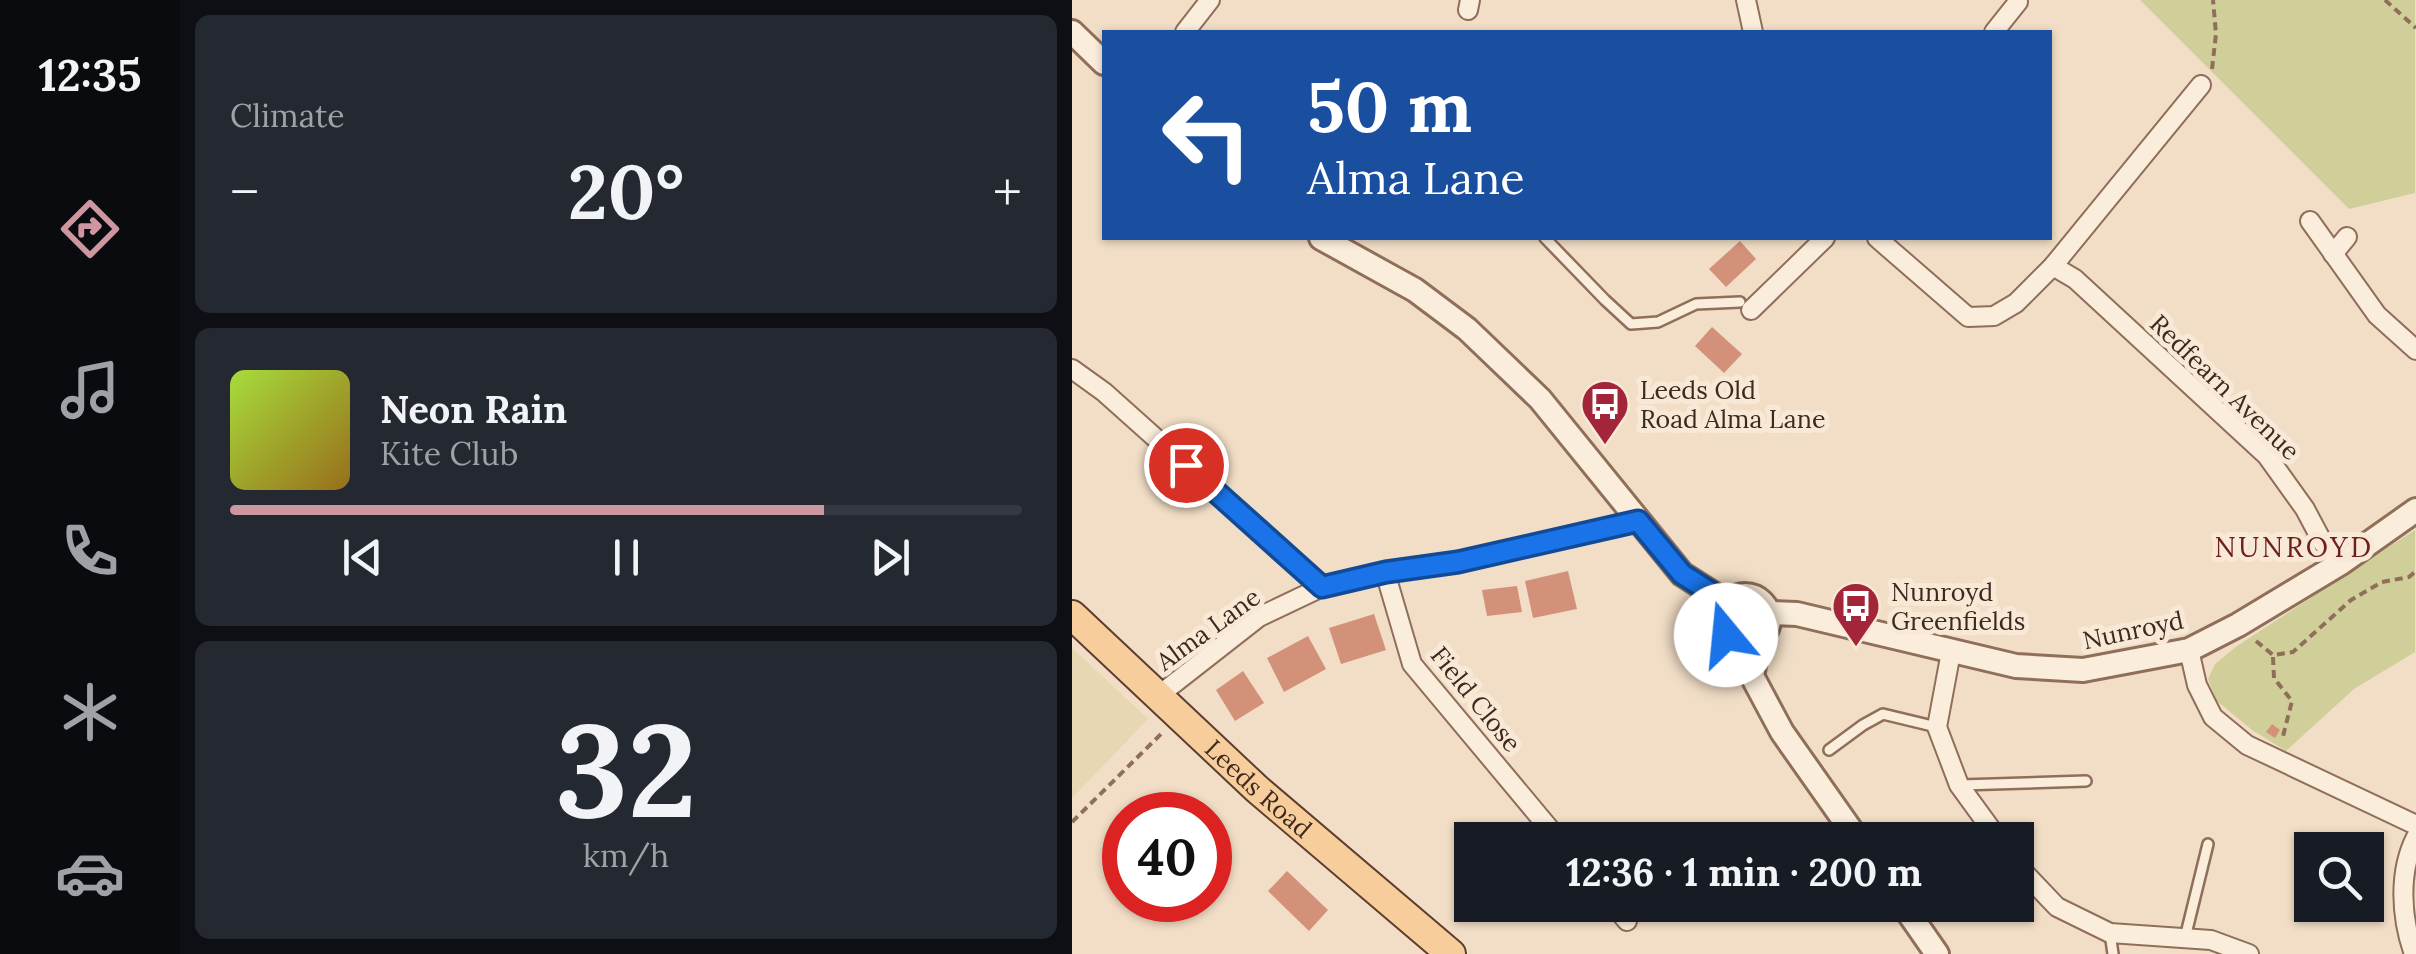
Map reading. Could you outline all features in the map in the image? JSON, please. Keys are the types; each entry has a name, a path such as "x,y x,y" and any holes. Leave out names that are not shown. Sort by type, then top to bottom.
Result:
{"main road":[{"name":"Leeds Road","path":"1072,615 1257,790 1451,954"}],"street":[{"path":"1187,30 1210,0"},
{"path":"1748,1 1753,30"},
{"path":"1996,30 2018,2"},
{"path":"1072,32 1102,61"},
{"path":"1879,240 1968,318 1994,316 2016,303 2053,266 2201,85"},
{"path":"2310,222 2377,315 2416,350"},
{"path":"2333,254 2347,236"},
{"path":"1324,240 1415,290 1467,328 1540,399 1682,574 1726,602"},
{"path":"1750,312 1823,240"},
{"name":"Redfearn Avenue","path":"2053,266 2090,292 2267,456 2306,509 2323,543 2341,563"},
{"path":"1072,369 1104,392 1322,587"},
{"name":"Nunroyd","path":"1770,613 1798,614 2016,666 2082,670 2188,650 2341,563 2416,510"},
{"name":"Alma Lane","path":"1158,696 1259,617 1322,587 1386,572 1458,562 1638,521"},
{"name":"Field Close","path":"1386,572 1412,664 1545,822"},
{"path":"1760,640 1742,644 1726,635 1720,619 1726,602 1742,593 1760,598 1770,613 1769,628 1760,640 1752,676 1782,732 1845,822"},
{"path":"2188,650 2197,685 2213,717 2248,745 2416,825"},
{"path":"1951,652 1937,727 1958,785 1986,822"},
{"path":"2414,954 2403,886 2409,850 2416,838"},
{"path":"2034,883 2056,907 2110,933 2211,940 2249,954"},
{"path":"1915,922 1937,954"}],"lane":[{"path":"1546,240 1630,324 1658,322 1696,304 1750,312"},
{"path":"1829,750 1883,714 1937,727"},
{"path":"1958,785 2086,781"},
{"path":"2185,938 2208,844"},
{"path":"2110,933 2113,954"}],"path":[{"path":"2201,85 2214,64 2212,0"},
{"path":"2385,0 2416,28"},
{"path":"2273,656 2293,652 2351,600 2382,582 2409,577 2416,571"},
{"path":"2238,625 2273,656 2274,678 2292,701 2284,736 2273,758"},
{"path":"1072,822 1180,717"}],"shaded area":[{"path":"2140,0 2415,0 2415,193 2349,209"},
{"path":"2415,530 2415,652 2354,689 2286,751 2217,701 2208,679 2215,664"},
{"path":"1072,648 1148,719 1072,798"}],"building":[{"path":"1740,241 1756,259 1726,287 1709,269"},
{"path":"1712,327 1742,354 1724,373 1695,346"},
{"path":"1568,571 1577,609 1533,618 1525,581"},
{"path":"1517,586 1522,612 1487,616 1482,590"},
{"path":"1374,614 1386,650 1341,664 1329,628"},
{"path":"1308,636 1326,669 1284,692 1267,658"},
{"path":"1243,671 1264,703 1235,721 1216,690"},
{"path":"2272,724 2280,730 2275,738 2266,732"},
{"path":"1287,871 1328,910 1309,931 1268,891"}],"place":[{"name":"Leeds Old Road Alma Lane","path":"1605,446"},
{"name":"Nunroyd Greenfields","path":"1856,648"}],"district":[{"name":"NUNROYD","path":"2294,547"}],"route":[{"path":"1186,465 1322,587 1386,572 1458,562 1638,521 1682,574 1726,602 1720,619 1726,635"}]}
